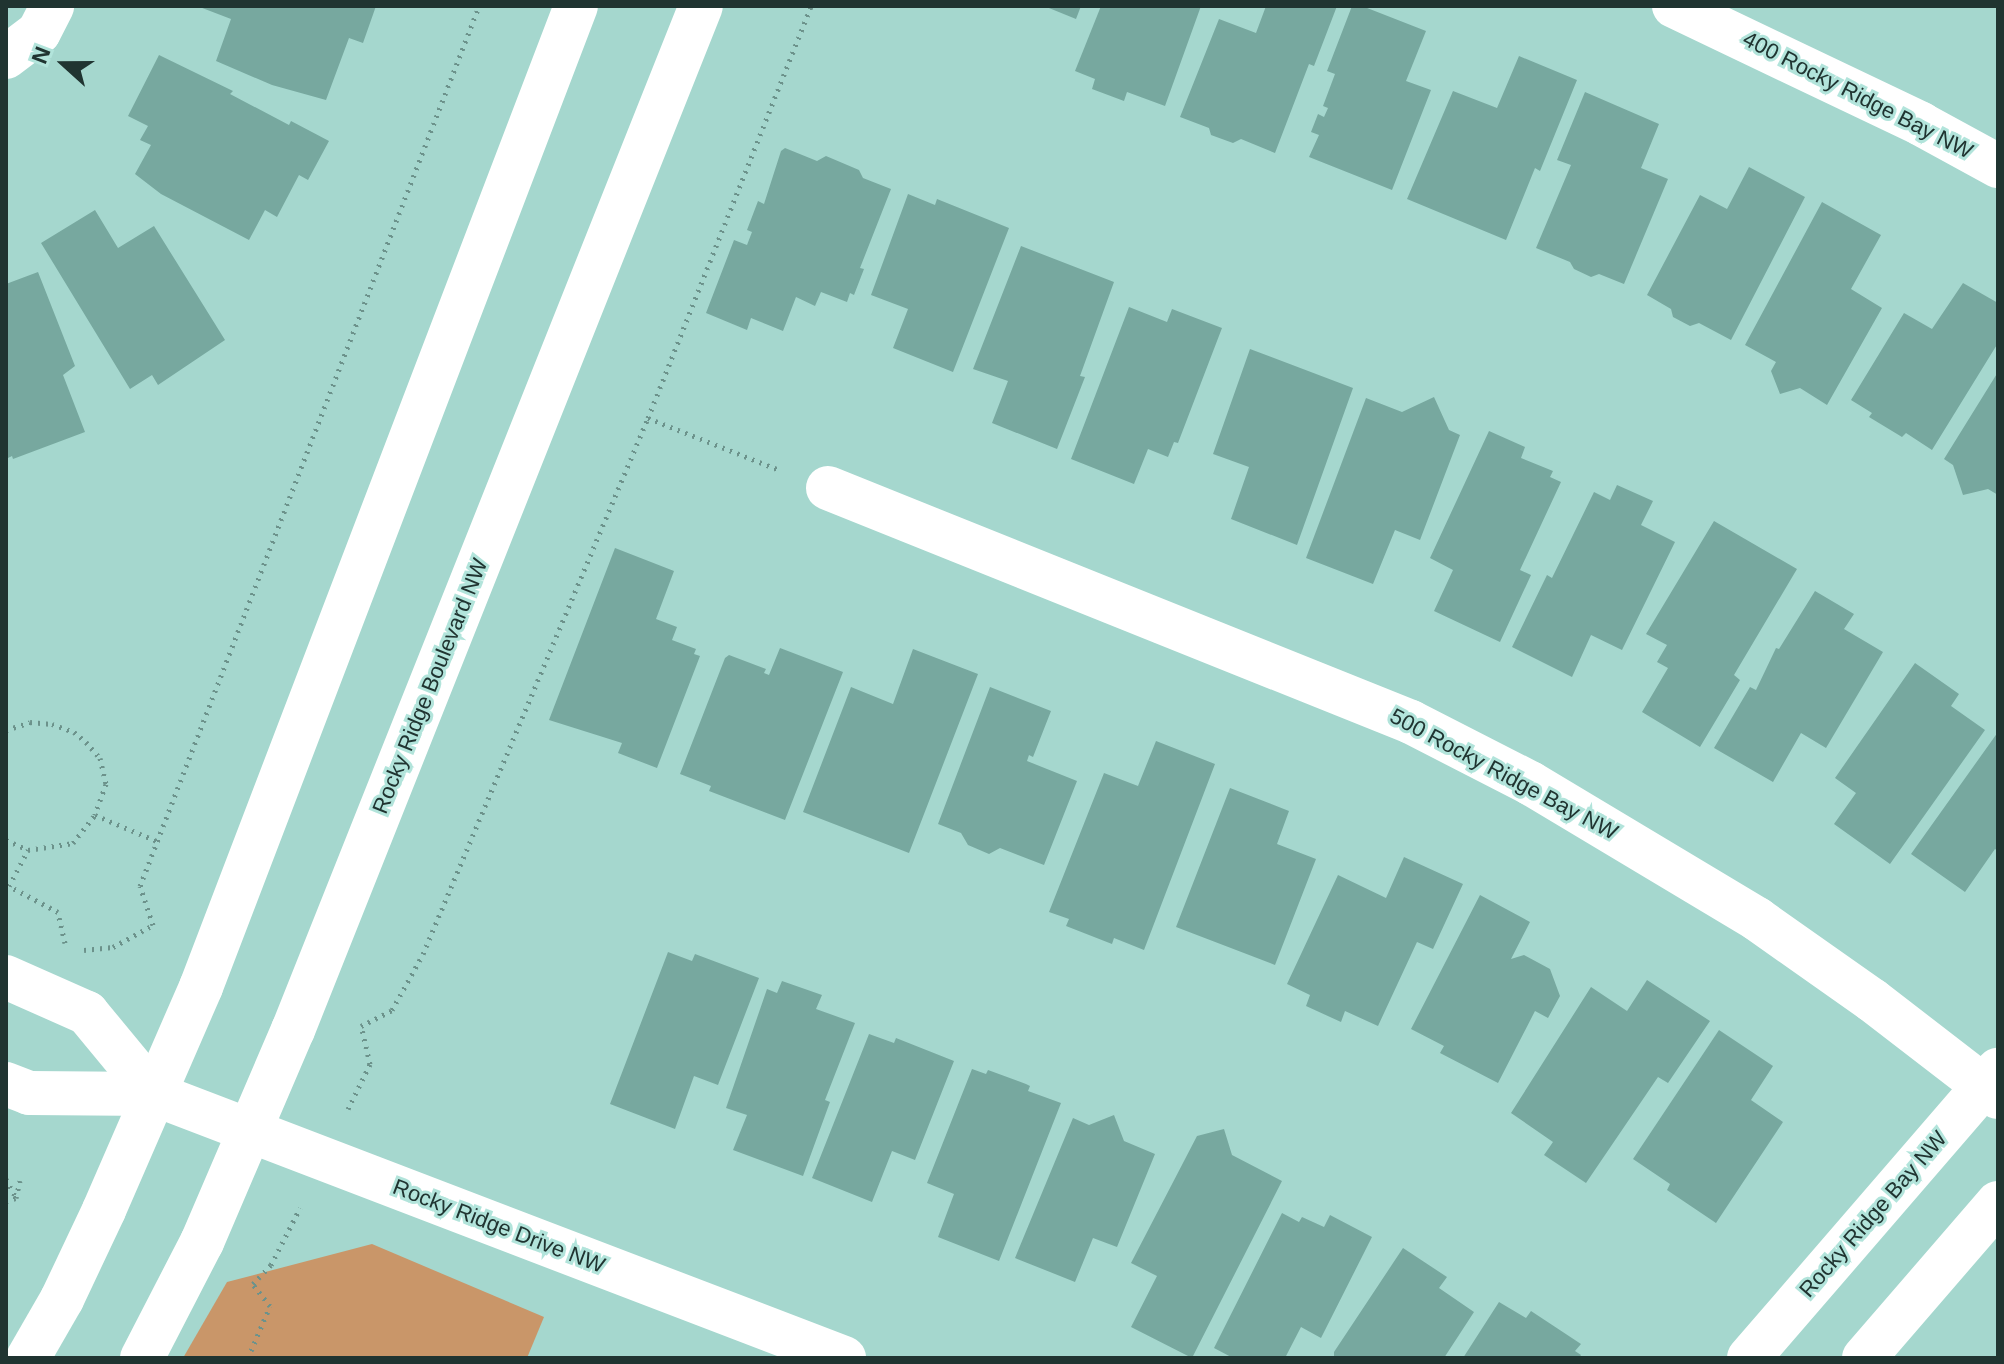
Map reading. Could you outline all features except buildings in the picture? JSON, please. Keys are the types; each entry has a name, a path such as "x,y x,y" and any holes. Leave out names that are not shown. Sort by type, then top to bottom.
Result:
{"street":[{"path":"6,57 39,32 52,6"},
{"path":"28,1358 68,1287 201,987 576,6"},
{"name":"Rocky Ridge Boulevard NW","path":"142,1358 196,1256 250,1129 701,6"},
{"name":"400 Rocky Ridge Bay NW","path":"1674,6 1921,124 1998,166"},
{"name":"500 Rocky Ridge Bay NW","path":"828,488 1411,722 1530,783 1757,919 1994,1084"},
{"path":"6,977 87,1013 154,1094"},
{"name":"Rocky Ridge Drive NW","path":"6,1084 29,1093 154,1094 844,1358"},
{"name":"Rocky Ridge Bay NW","path":"1749,1358 1994,1084"},
{"path":"1864,1358 1998,1203"}],"path":[{"path":"82,950 113,947 153,925 140,886 479,6"},
{"path":"370,1064 361,1026 392,1010 423,954 648,418 811,6"},
{"path":"648,418 828,488"},
{"path":"6,730 30,722 52,724 74,732 100,758 106,784 95,815 73,843 28,850 6,840"},
{"path":"95,815 157,841"},
{"path":"28,850 9,886 58,912 67,951"},
{"path":"6,1179 16,1198"},
{"path":"16,1198 20,1180"},
{"path":"6,1201 16,1198"},
{"path":"248,1358 270,1306 253,1284 271,1265"}],"shaded area":[{"path":"372,1244 544,1317 527,1358 183,1358 227,1282"}]}
